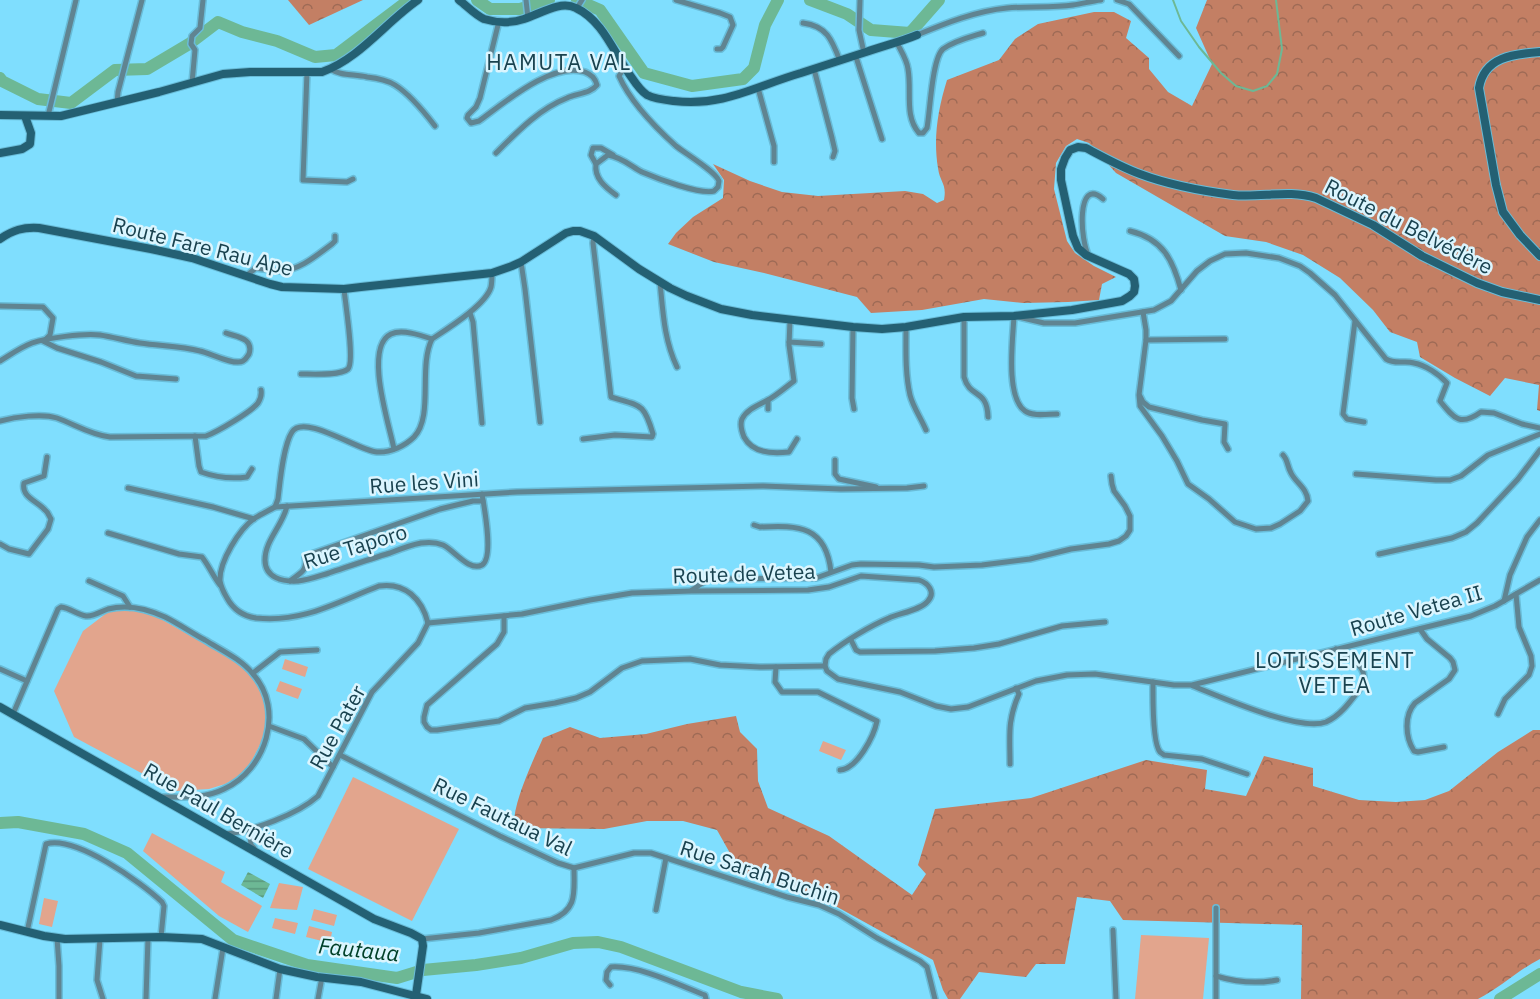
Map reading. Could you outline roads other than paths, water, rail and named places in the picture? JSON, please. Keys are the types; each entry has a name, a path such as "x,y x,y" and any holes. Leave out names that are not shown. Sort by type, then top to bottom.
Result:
{"main road":[{"path":"0,115 48,116 75,113 223,74 322,72 347,59 418,0"},
{"path":"459,0 483,18 511,22 528,15 579,4 607,38 624,68 647,95 660,99 699,103 738,96 917,35"},
{"path":"1540,51 1514,55 1495,62 1480,77 1479,88 1503,212 1540,256"},
{"path":"0,153 22,149 30,144 31,133 25,116"},
{"name":"Route du Belvédère","path":"1014,316 1072,310 1122,301 1134,292 1134,279 1129,274 1086,255 1078,248 1073,236 1061,180 1061,169 1070,150 1078,147 1086,148 1139,173 1191,188 1235,195 1306,194 1373,225 1422,256 1477,283 1502,292 1540,300"},
{"name":"Route Fare Rau Ape","path":"0,239 19,228 39,228 202,261 282,287 344,289 492,273 521,262 566,233 580,231 594,236"},
{"path":"594,236 660,282 687,296 735,313 868,329 906,327 964,317 1014,316"},
{"name":"Rue Paul Bernière","path":"0,706 374,919 422,939"},
{"path":"0,925 57,939 161,937 202,939 280,969 361,982 401,995 416,995 427,999"},
{"path":"416,995 422,956 422,939"}],"street":[{"path":"48,116 76,0"},
{"path":"117,103 142,0"},
{"path":"192,83 195,50 191,44 192,36 200,28 203,0"},
{"path":"676,0 730,17 733,26 723,47 717,49"},
{"path":"860,0 859,30 864,52"},
{"path":"917,35 961,18 991,11 1025,6 1074,5 1101,0"},
{"path":"1117,0 1129,4 1179,56"},
{"path":"527,2 528,15"},
{"path":"496,153 519,130 541,113 567,98 594,90 597,85 596,80 585,72 562,71 535,83 479,121 471,123 468,115 476,107 480,98 499,21"},
{"path":"803,23 820,28 828,35 840,61"},
{"path":"897,43 908,68 910,114 914,127 923,134 927,128 938,54 957,42 983,33"},
{"path":"856,57 882,139"},
{"path":"616,195 596,174 596,164 591,155 593,148 601,148 649,174 672,183 704,192 714,191 719,184 719,178 715,174 676,146 638,106 619,76 624,68"},
{"path":"330,69 338,74 376,78 396,85 435,126"},
{"path":"814,69 834,144 833,157"},
{"path":"307,72 303,180 336,183 353,179"},
{"path":"758,88 774,146 774,162"},
{"path":"596,164 605,157 614,156"},
{"path":"1093,259 1084,246 1082,210 1088,196 1097,195 1103,199"},
{"path":"1130,231 1146,236 1167,253 1178,276 1181,290"},
{"path":"246,276 256,268 284,271 300,266 332,244 335,236"},
{"path":"583,439 615,435 652,437 653,434 647,414 641,407 611,397 594,236"},
{"path":"1057,414 1032,414 1023,410 1020,405 1011,376 1014,316 1044,323 1075,323 1154,310 1171,302 1197,271 1210,261 1225,254 1246,253 1279,258 1300,266 1322,282 1386,359 1392,363 1414,362 1442,377 1447,383 1440,401 1457,419 1464,421 1482,412 1494,413 1540,428"},
{"path":"521,262 540,422"},
{"path":"275,507 288,442 295,428 305,426 327,432 357,446 377,452 394,449 414,437 419,430 424,412 426,355 432,339 470,313 488,293 492,273"},
{"path":"660,282 665,332 676,367"},
{"path":"301,374 338,372 348,369 350,341 344,289"},
{"path":"0,306 44,307 53,318 50,335 46,342"},
{"path":"1143,312 1146,340 1139,394 1140,406 1162,436 1188,484 1235,522 1256,528 1271,528 1290,518 1308,501 1307,495 1290,471 1287,459 1283,455"},
{"path":"470,313 473,322 482,423"},
{"path":"964,317 964,377 966,384 986,401 988,417"},
{"path":"790,320 789,342 794,381 768,400 754,406 742,418 742,434 747,442 765,452 789,452 797,439"},
{"path":"1355,321 1344,414 1347,419 1364,422"},
{"path":"853,327 852,398 854,409"},
{"path":"906,327 906,367 910,394 926,430"},
{"path":"0,361 30,343 83,335 100,335 138,343 196,350 237,363 242,362 249,353 248,342 244,338 226,333"},
{"path":"394,449 382,393 379,362 381,346 393,333 432,339"},
{"path":"1146,340 1225,339"},
{"path":"46,342 136,376 176,378"},
{"path":"789,342 821,344"},
{"path":"0,421 49,416 103,436 206,436 256,405 262,395 261,390"},
{"path":"1139,394 1149,407 1226,424 1224,442 1228,449"},
{"path":"768,400 768,410"},
{"path":"1356,474 1450,480 1461,476 1488,455 1540,434"},
{"path":"195,436 201,472 244,478 252,469"},
{"path":"1379,554 1452,538 1467,532 1518,479 1540,450"},
{"path":"0,544 29,555 48,529 51,519 45,510 30,499 23,486 24,483 44,476 47,457"},
{"path":"835,460 835,474 839,479 882,488"},
{"path":"691,591 705,580 710,579 809,578 861,564 934,567 992,564 1109,544 1119,541 1130,530 1130,516 1114,491 1111,476"},
{"name":"Rue les Vini","path":"221,587 221,571 238,536 254,519 275,507 482,494 763,486 841,489 924,486"},
{"path":"128,488 213,507 254,519"},
{"name":"Rue Taporo","path":"287,506 285,516 268,544 265,560 267,572 282,580 300,581 427,543 445,546 467,564 482,565 486,561 488,544 482,494"},
{"path":"290,581 305,568 305,556 440,509 473,501 483,501"},
{"path":"1504,601 1510,575 1527,537 1540,520"},
{"path":"754,525 795,527 816,535 822,541 831,572"},
{"path":"108,533 184,555 202,557 229,602 241,613 254,618 302,616 379,586 395,586 406,590 418,601 428,623"},
{"name":"Route de Vetea","path":"428,623 522,615 622,595 653,592 808,590 829,587 861,576 919,580 928,584 931,596 926,603 870,627 829,654 825,666"},
{"name":"Route Vetea II","path":"1192,685 1481,613 1540,580"},
{"path":"89,581 123,596 130,607"},
{"path":"1498,714 1505,699 1529,675 1532,666 1531,656 1519,627 1516,594"},
{"path":"13,714 58,609 61,607 89,616 107,609 130,607 167,618 232,656 253,673 266,696 269,726 257,761 232,785 200,797 160,797"},
{"path":"504,616 504,632 497,644 428,705 424,722 431,730 499,722 525,708 576,698 590,692 622,668 642,661 690,659 720,665 825,666 827,671 838,679 900,692 936,706 951,709 968,707 1052,677 1083,674 1192,685 1260,712 1315,724 1323,723 1339,715 1359,689 1364,677 1358,665 1336,649"},
{"path":"851,640 856,650 860,652 935,651 999,644 1062,626 1105,622"},
{"name":"Rue Pater","path":"225,834 237,833 290,814 309,804 318,796 372,692 418,643 428,623"},
{"path":"1420,629 1426,639 1454,662 1455,670 1449,680 1411,708 1407,719 1412,747 1418,752 1444,747"},
{"path":"253,673 280,652 317,650"},
{"path":"777,667 775,682 782,692 818,692 877,721 855,762 845,770 840,770"},
{"path":"0,669 27,681"},
{"path":"1153,682 1154,733 1161,753 1202,759 1247,774"},
{"path":"1010,764 1009,725 1018,694 1016,688"},
{"path":"269,726 304,739 333,767"},
{"name":"Rue Fautaua Val","path":"340,755 500,836 574,868 574,889 570,906 559,917 487,932 422,939"},
{"path":"256,852 251,845 250,835 259,825"},
{"path":"27,932 46,844 57,842 82,850 126,873 162,902 164,906 161,937"},
{"name":"Rue Sarah Buchin","path":"574,868 634,853 651,853 787,897 819,905 839,914 876,938 920,961 927,967 935,999"},
{"path":"656,910 666,858"},
{"path":"1216,908 1216,999"},
{"path":"1113,930 1116,999"},
{"path":"146,999 148,938"},
{"path":"57,939 59,999"},
{"path":"100,939 97,980 103,999"},
{"path":"215,999 223,948"},
{"path":"610,985 606,980 607,972 611,967 620,966 637,969 702,993 706,999"},
{"path":"276,999 280,969"},
{"path":"1216,973 1229,980 1245,982 1277,980"},
{"path":"318,999 322,977"}],"waterway":[{"path":"0,78 38,99 71,103 115,70 147,69 189,44 218,22 242,32 277,41 315,57 336,55 409,0"},
{"path":"477,0 490,9 520,9 549,0"},
{"path":"577,0 600,10 644,73 692,86 743,79 754,68 765,25 778,0"},
{"path":"810,0 847,14 871,30 910,33 939,0"},
{"path":"1173,0 1181,21 1221,73 1236,86 1253,91 1267,86 1277,74 1282,49 1276,0"},
{"name":"Fautaua","path":"0,823 18,822 84,834 127,853 233,940 307,965 397,978 423,970 521,958 573,943 598,942 621,947 741,992 777,999"},
{"name":"Fautaua","path":"1500,999 1540,974"}],"district":[{"name":"HAMUTA VAL","path":"559,61"},
{"name":"LOTISSEMENT VETEA","path":"1335,672"}]}
